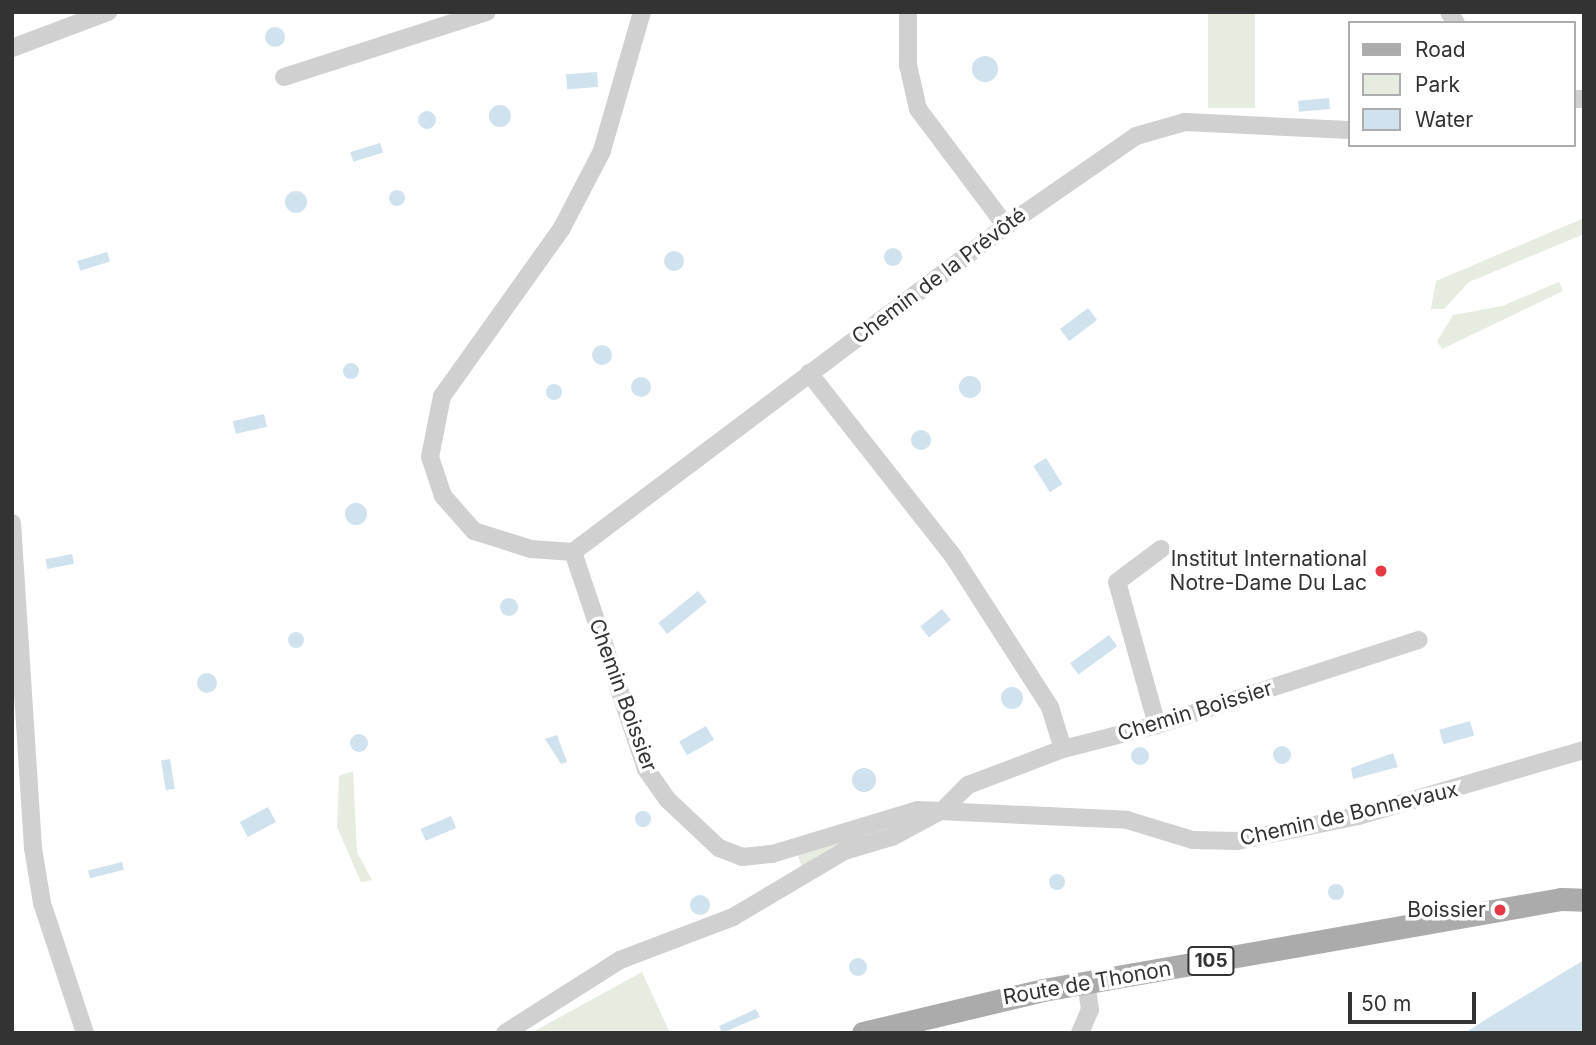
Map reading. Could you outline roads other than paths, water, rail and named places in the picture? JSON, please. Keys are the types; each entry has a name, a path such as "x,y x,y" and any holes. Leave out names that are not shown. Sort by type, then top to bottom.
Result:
{"main road":[{"name":"Route de Thonon","path":"863,1033 1086,982 1572,900 1584,888"}],"street":[{"path":"12,47 108,12"},
{"path":"284,77 487,12"},
{"path":"573,552 506,544 467,525 436,482 430,435 442,396 584,188 608,135 642,12"},
{"path":"908,12 908,65 918,109 1006,226"},
{"name":"Chemin de la Prévôté","path":"573,552 1006,226 1158,127 1203,122 1348,131"},
{"path":"809,373 953,556 1050,707 1063,749"},
{"path":"12,523 33,848 46,913 85,1033"},
{"path":"1157,725 1116,582 1161,549"},
{"name":"Chemin Boissier","path":"573,552 646,769 668,800 719,848 742,857 762,855 890,815 944,809 968,785 1063,749 1157,725 1419,640"},
{"name":"Chemin de Bonnevaux","path":"944,809 1127,820 1193,841 1237,841 1370,813 1584,750"},
{"path":"505,1033 620,960 733,917 844,851 892,837 944,809"},
{"path":"1080,1033 1090,1010 1086,982"}],"water":[{"path":"271,27 279,27 285,37 279,47 271,47 265,41 265,33"},
{"path":"985,56 995,59 998,69 995,79 985,82 975,79 972,69 975,59"},
{"path":"597,72 598,87 567,89 566,74"},
{"path":"1329,98 1330,109 1299,112 1298,101"},
{"path":"500,105 508,108 511,116 508,124 500,127 492,124 489,116 492,108"},
{"path":"427,111 433,114 436,120 433,126 427,129 421,126 418,120 421,114"},
{"path":"380,143 383,153 353,162 350,152"},
{"path":"394,190 400,190 405,198 403,204 394,206 389,201 389,195"},
{"path":"296,191 306,198 307,202 300,212 296,213 286,206 285,202 292,192"},
{"path":"889,248 897,248 902,257 900,264 889,266 884,261 884,253"},
{"path":"674,251 681,254 684,261 681,268 674,271 667,268 664,261 667,254"},
{"path":"107,252 110,262 80,271 77,261"},
{"path":"1088,308 1097,320 1069,341 1060,329"},
{"path":"598,345 606,345 612,355 606,365 598,365 592,359 592,351"},
{"path":"348,363 354,363 359,371 357,377 348,379 343,374 343,368"},
{"path":"970,376 978,379 981,387 978,395 970,398 962,395 959,387 962,379"},
{"path":"641,377 648,380 651,387 648,394 641,397 634,394 631,387 634,380"},
{"path":"554,384 560,386 560,398 554,400 548,398 546,392 548,386"},
{"path":"264,414 267,427 236,434 233,421"},
{"path":"921,430 928,433 931,440 928,447 921,450 914,447 911,440 914,433"},
{"path":"1046,458 1062,484 1050,492 1033,466"},
{"path":"356,503 364,506 367,514 364,522 356,525 348,522 345,514 348,506"},
{"path":"72,554 74,564 47,569 45,559"},
{"path":"698,591 707,602 667,634 658,623"},
{"path":"509,598 515,601 518,607 515,613 509,616 503,613 500,607 503,601"},
{"path":"942,609 951,620 929,638 920,627"},
{"path":"293,632 299,632 304,640 302,646 293,648 288,643 288,637"},
{"path":"1109,635 1117,646 1078,675 1070,663"},
{"path":"207,673 214,676 217,683 214,690 207,693 200,690 197,683 200,676"},
{"path":"1012,687 1020,690 1023,698 1020,706 1012,709 1004,706 1001,698 1004,690"},
{"path":"1470,721 1474,735 1443,744 1439,730"},
{"path":"706,726 714,740 687,755 679,742"},
{"path":"359,734 365,737 368,743 365,749 359,752 353,749 350,743 353,737"},
{"path":"557,735 567,762 561,764 545,739"},
{"path":"1282,746 1288,749 1291,755 1288,761 1282,764 1276,761 1273,755 1276,749"},
{"path":"1136,747 1144,747 1149,756 1147,763 1136,765 1131,760 1131,752"},
{"path":"1393,753 1398,767 1353,779 1351,768"},
{"path":"170,759 175,789 166,790 161,760"},
{"path":"864,768 875,775 876,780 869,791 864,792 853,785 852,780 859,769"},
{"path":"268,807 276,822 248,837 240,822"},
{"path":"640,811 646,811 651,819 649,825 640,827 635,822 635,816"},
{"path":"451,816 456,828 426,841 421,829"},
{"path":"122,862 124,870 90,878 88,870"},
{"path":"1057,874 1063,876 1063,888 1057,890 1051,888 1049,882 1051,876"},
{"path":"1333,884 1339,884 1344,892 1342,898 1333,900 1328,895 1328,889"},
{"path":"700,895 707,898 710,905 707,912 700,915 693,912 690,905 693,898"},
{"path":"854,958 862,958 867,967 865,974 854,976 849,971 849,963"},
{"path":"1584,960 1584,1033 1465,1033 1488,1018"},
{"path":"756,1009 760,1017 722,1033 719,1026"}],"place":[{"name":"Institut International Notre-Dame Du Lac","path":"1381,571"},
{"name":"Boissier","path":"1500,910"}]}
